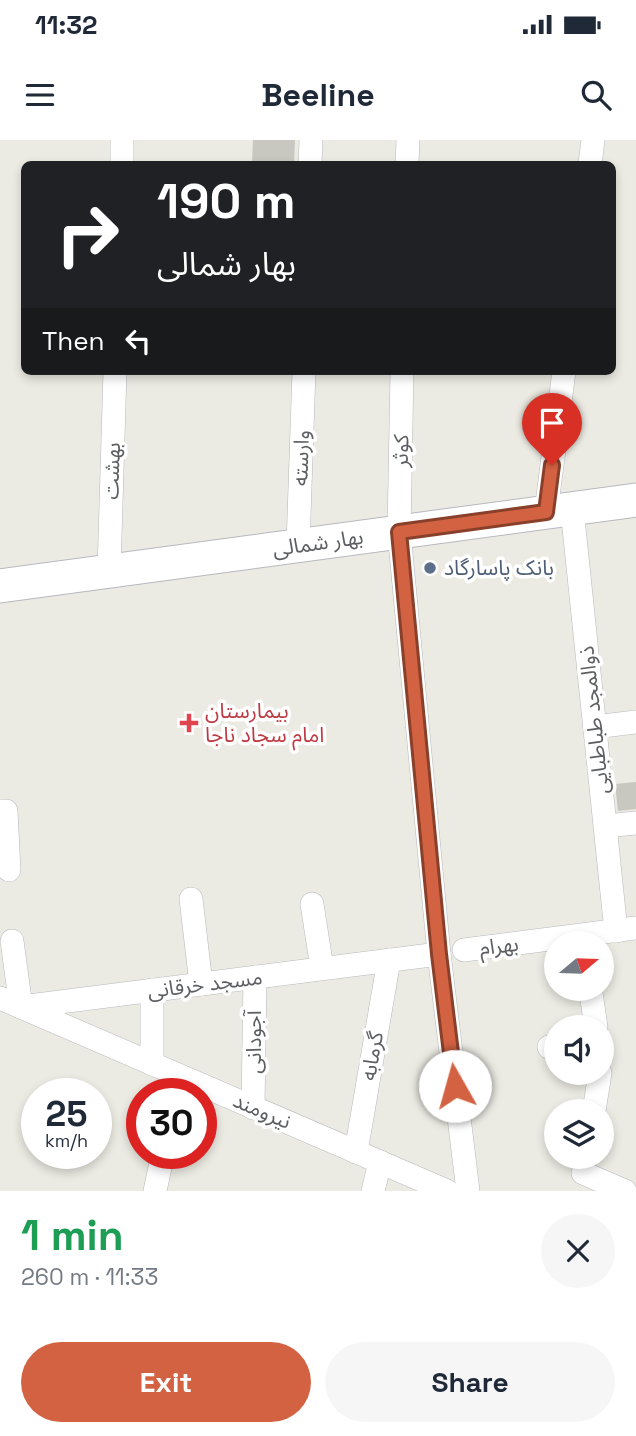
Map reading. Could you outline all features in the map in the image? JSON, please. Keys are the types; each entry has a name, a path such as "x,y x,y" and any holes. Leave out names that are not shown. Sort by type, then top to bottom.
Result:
{"main road":[{"name":"بهار شمالی","path":"0,586 636,500"}],"street":[{"path":"122,140 122,161"},
{"path":"310,161 311,140"},
{"path":"407,161 408,140"},
{"path":"590,161 593,140"},
{"name":"بهشت","path":"109,571 115,375"},
{"name":"وارسته","path":"298,545 304,375"},
{"name":"کوثر","path":"402,375 399,532 439,954 468,1191"},
{"name":"ذوالمجد طباطبایی","path":"564,375 559,510 595,727 606,826 626,930"},
{"path":"595,727 636,722"},
{"path":"0,811 6,811 9,870"},
{"path":"606,826 636,823"},
{"path":"191,899 201,984"},
{"path":"312,904 323,968"},
{"name":"بهرام","path":"464,950 626,930"},
{"path":"10,1003 12,941"},
{"name":"مسجد خرقانی","path":"10,1003 152,990 439,954"},
{"name":"گرمابه","path":"356,1152 389,960"},
{"name":"آجودانی","path":"253,1108 254,977"},
{"path":"152,990 152,1064"},
{"name":"نیرومند","path":"10,1003 152,1064 169,1078"},
{"name":"نیرومند","path":"217,1097 253,1108 447,1191"},
{"path":"373,1191 380,1162"},
{"path":"155,1191 160,1169"},
{"path":"583,1174 625,1191"}],"building":[{"path":"253,140 295,140 294,161 252,161"},
{"path":"636,782 636,809 618,811 615,784"}],"place":[{"name":"بانک پاسارگاد","path":"430,568"},
{"name":"بیمارستان امام سجاد ناجا","path":"189,723"}],"route":[{"path":"455,1086 439,954 399,532 546,512 552,465"}]}
